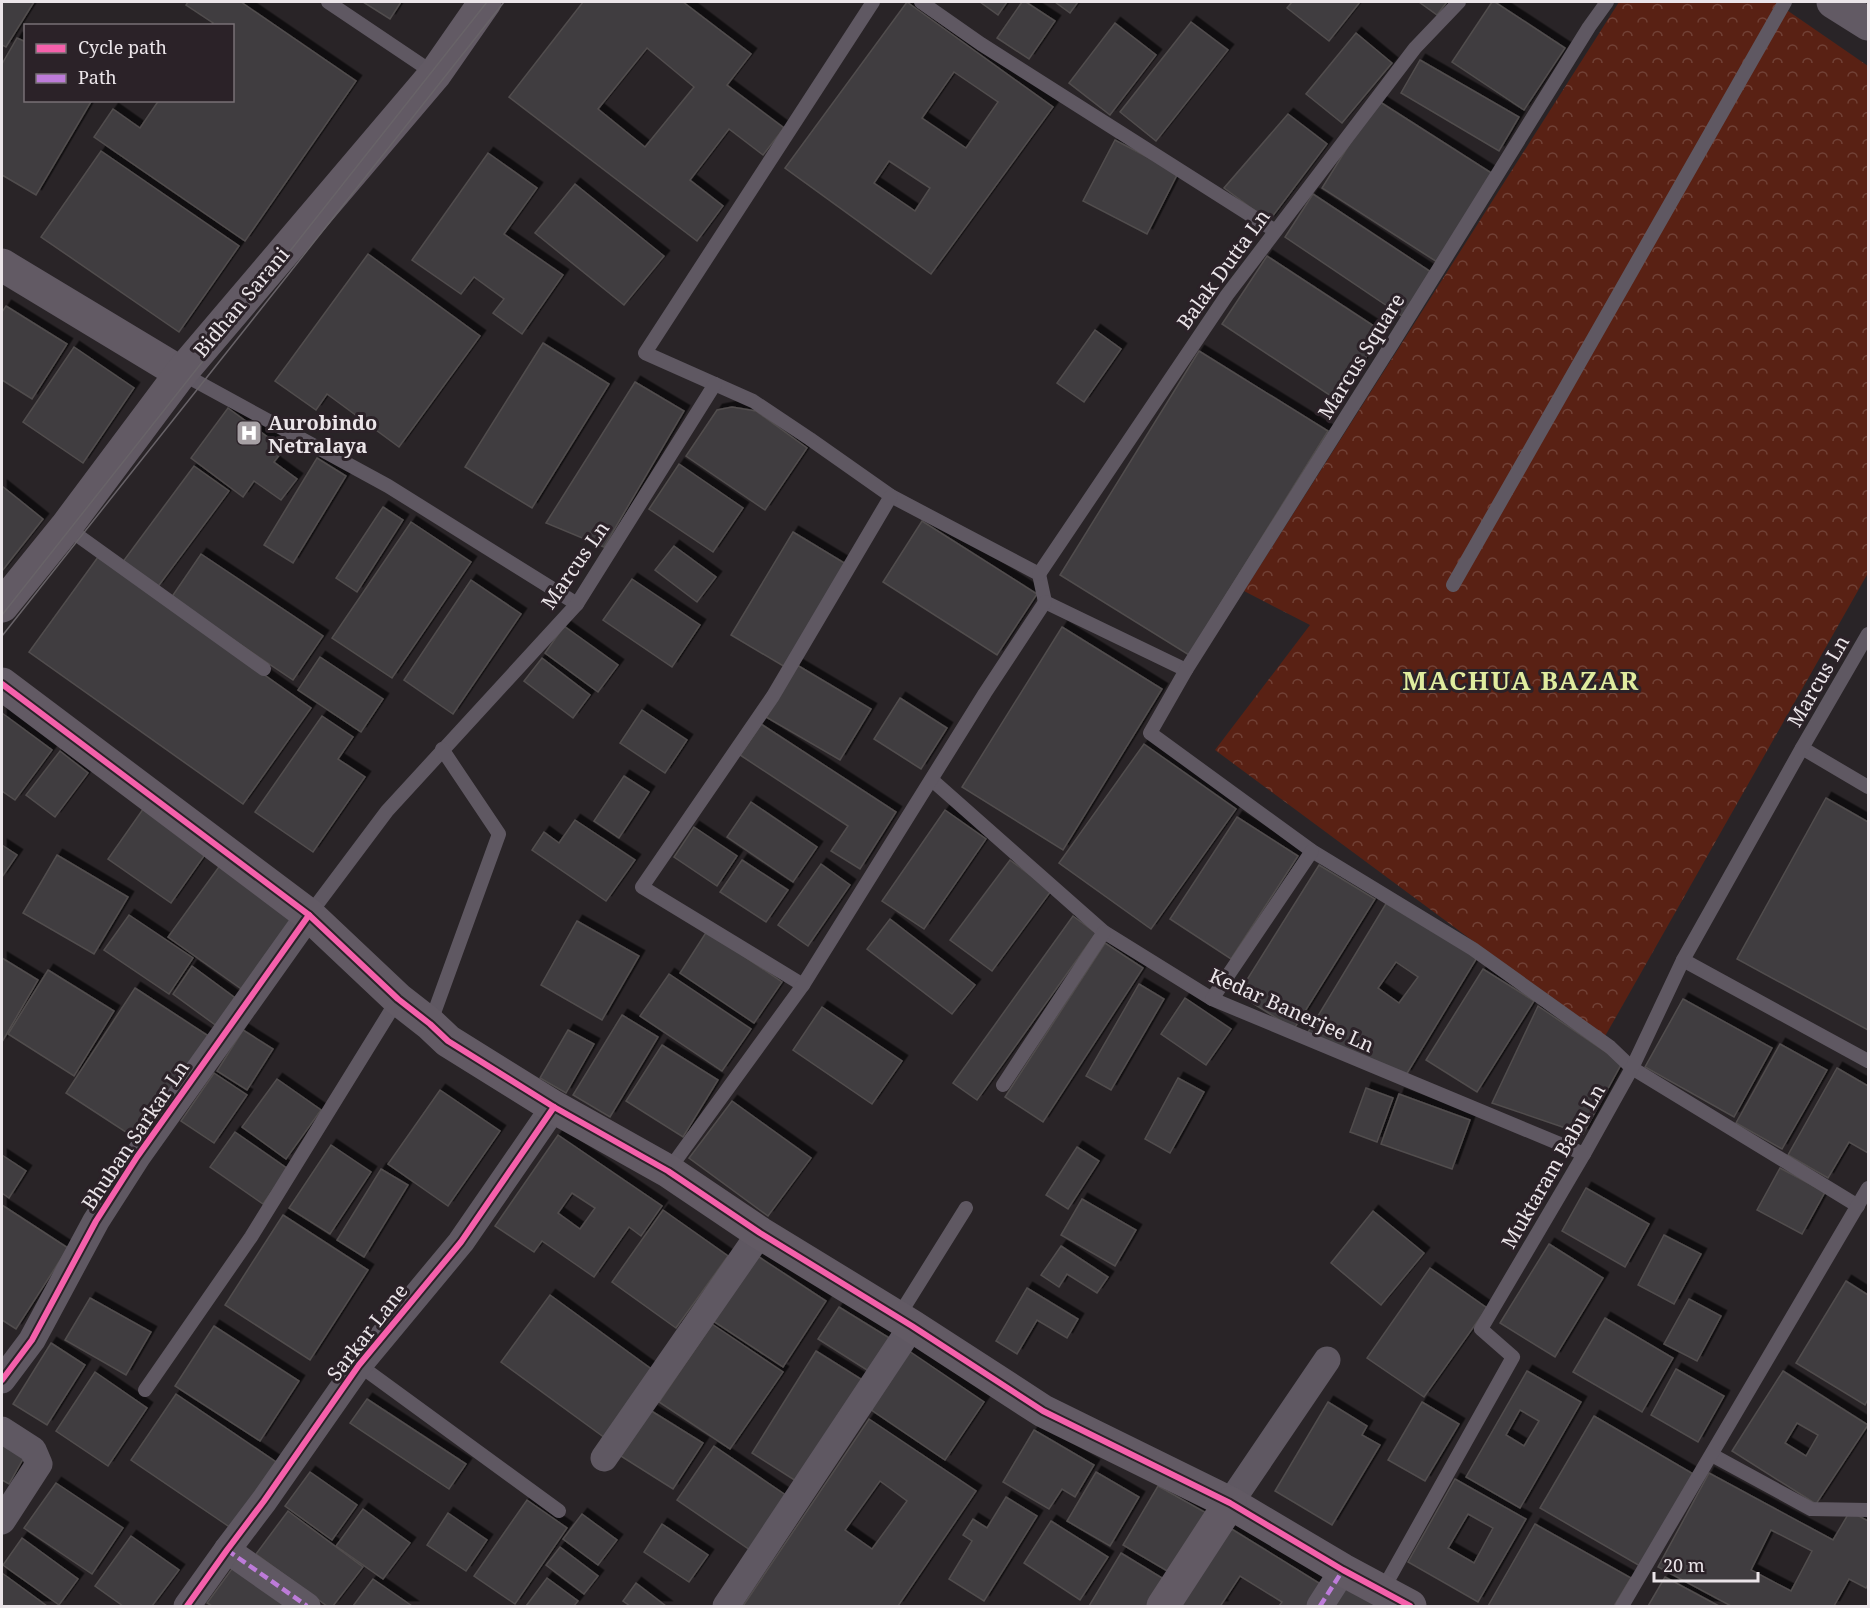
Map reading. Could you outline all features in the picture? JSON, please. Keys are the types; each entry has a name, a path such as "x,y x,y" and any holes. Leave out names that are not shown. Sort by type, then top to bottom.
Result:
{"street":[{"name":"Bidhan Sarani","path":"2,606 66,527 181,373 435,74 485,2"},
{"path":"1833,2 1869,24"},
{"path":"2,265 181,373"},
{"path":"2,684 309,915 398,999 448,1041 554,1107 668,1171 760,1233 905,1322 1043,1411 1230,1503 1396,1599"},
{"name":"Bhuban Sarkar Ln","path":"2,1380 32,1340 96,1221 137,1157 309,915"},
{"name":"Sarkar Lane","path":"187,1606 359,1365 461,1242 554,1107"},
{"path":"604,1458 760,1233"},
{"path":"726,1606 905,1322"},
{"path":"1164,1606 1230,1503 1328,1360"},
{"path":"2,1430 33,1450 39,1464 2,1521"},
{"path":"227,1550 307,1606"},
{"path":"1320,1606 1343,1570"}],"lane":[{"path":"328,2 435,74"},
{"path":"668,1171 803,985 985,693 1045,602 1039,573 891,496 753,401 645,353 873,2"},
{"path":"921,2 981,44 1274,231"},
{"name":"Balak Dutta Ln","path":"1039,573 1227,295 1274,231 1415,48 1459,2"},
{"name":"Marcus Square","path":"1312,851 1150,733 1185,670 1386,354 1589,27 1607,2"},
{"path":"1453,585 1785,2"},
{"path":"181,373 388,486 577,604"},
{"name":"Marcus Ln","path":"309,915 387,811 577,604 715,384"},
{"path":"803,985 642,886 773,696 891,496"},
{"path":"66,527 264,669"},
{"path":"1045,602 1185,670"},
{"name":"Marcus Ln","path":"1802,748 1869,634"},
{"path":"1802,748 1869,787"},
{"name":"Muktaram Babu Ln","path":"1396,1599 1513,1357 1481,1329 1632,1068 1683,960 1802,748"},
{"path":"430,1024 499,834 442,749"},
{"name":"Kedar Banerjee Ln","path":"932,780 1104,932 1212,999 1584,1154"},
{"path":"1212,999 1312,851 1473,949 1610,1047 1632,1068 1858,1206"},
{"path":"1004,1085 1104,932"},
{"path":"1683,960 1869,1061"},
{"path":"145,1390 251,1237 398,999"},
{"path":"1622,1606 1869,1188"},
{"path":"905,1322 966,1208"},
{"path":"359,1365 559,1511"},
{"path":"1712,1455 1810,1509 1869,1510"}],"green space":[{"path":"1619,2 1775,2 1868,66 1868,573 1604,1038 1215,750 1310,625 1244,591"}],"building":[{"path":"2,2 34,2 6,47 2,45"},
{"path":"188,2 241,2 356,81 245,241 94,137 113,109 140,128 158,102 234,102 234,24 212,24 186,5"},
{"path":"363,2 401,2 390,19"},
{"path":"583,2 683,2 751,54 727,85 784,128 763,155 729,129 690,180 723,206 697,241 509,97","holes":["647,48 694,87 645,147 598,109"]},
{"path":"907,2 1053,107 931,274 785,168","holes":["954,72 998,102 966,148 922,118","889,161 930,188 915,211 874,183"]},
{"path":"980,2 1007,2 998,15"},
{"path":"1022,2 1026,2 1055,21 1029,59 997,38"},
{"path":"1055,2 1078,2 1070,13"},
{"path":"1292,2 1360,2 1329,41 1287,8"},
{"path":"1419,2 1447,2 1437,15"},
{"path":"1492,2 1565,48 1524,110 1452,62"},
{"path":"1191,22 1228,50 1156,141 1120,112"},
{"path":"1115,23 1156,55 1110,115 1069,83"},
{"path":"1356,33 1392,63 1342,123 1306,94"},
{"path":"17,38 24,41 24,102 91,102 36,195 2,175 2,64"},
{"path":"1420,60 1519,117 1499,151 1401,93"},
{"path":"1377,100 1493,174 1437,262 1322,188"},
{"path":"1288,114 1327,144 1269,221 1224,188"},
{"path":"1115,140 1178,173 1147,234 1083,201"},
{"path":"101,151 239,246 179,332 41,237"},
{"path":"488,153 537,188 504,234 563,275 522,334 493,313 504,299 474,277 461,294 412,260"},
{"path":"575,184 664,256 624,305 535,233"},
{"path":"1313,194 1431,272 1402,316 1285,237"},
{"path":"368,254 480,336 399,447 327,394 316,410 275,381"},
{"path":"1267,256 1383,332 1337,400 1222,324"},
{"path":"6,306 67,344 32,399 2,380 2,312"},
{"path":"1095,330 1121,349 1084,402 1057,383"},
{"path":"543,343 609,384 532,508 465,467"},
{"path":"74,347 134,388 83,463 23,422"},
{"path":"1199,351 1328,431 1189,655 1060,575"},
{"path":"635,382 684,411 604,547 546,523"},
{"path":"732,407 756,411 807,448 765,510 686,456 717,410"},
{"path":"228,408 284,449 274,462 297,479 281,500 254,481 243,497 191,458"},
{"path":"317,458 346,476 293,563 264,545"},
{"path":"679,464 743,508 713,552 649,509"},
{"path":"194,466 229,491 157,588 122,563"},
{"path":"2,486 43,519 2,571"},
{"path":"383,507 403,520 357,592 336,578"},
{"path":"922,521 1037,594 997,655 883,582"},
{"path":"411,522 471,562 392,678 332,638"},
{"path":"793,532 846,564 785,667 731,635"},
{"path":"674,546 716,577 697,602 655,570"},
{"path":"201,554 323,636 293,680 171,598"},
{"path":"98,557 311,708 243,804 29,652"},
{"path":"632,579 700,625 672,667 603,620"},
{"path":"471,580 521,614 453,714 404,680"},
{"path":"564,626 618,665 598,692 545,653"},
{"path":"1062,627 1162,689 1063,850 962,787"},
{"path":"320,657 383,699 361,732 298,690"},
{"path":"542,658 590,695 573,718 524,681"},
{"path":"797,665 871,709 840,760 766,717"},
{"path":"900,698 947,728 921,769 874,739"},
{"path":"642,710 687,740 665,773 620,743"},
{"path":"2,713 52,750 15,800 2,791"},
{"path":"322,716 353,737 338,759 365,777 313,852 255,812"},
{"path":"761,724 896,812 860,869 831,851 848,826 740,755"},
{"path":"1144,744 1236,809 1151,929 1059,863"},
{"path":"60,751 88,773 55,817 26,795"},
{"path":"624,776 649,792 619,838 594,821"},
{"path":"1826,798 1868,822 1868,1030 1737,959"},
{"path":"148,802 211,846 171,903 108,859"},
{"path":"751,802 817,847 793,882 727,837"},
{"path":"945,810 986,839 924,929 882,901"},
{"path":"1237,817 1298,856 1231,959 1170,919"},
{"path":"575,820 635,860 606,901 532,850 544,832 559,843"},
{"path":"694,827 737,856 717,886 674,857"},
{"path":"2,845 17,855 2,877"},
{"path":"57,855 128,897 94,954 23,913"},
{"path":"742,860 788,890 766,922 720,892"},
{"path":"1010,860 1051,891 992,971 950,940"},
{"path":"221,864 300,920 247,993 168,937"},
{"path":"821,864 850,885 808,946 778,925"},
{"path":"1319,865 1375,899 1294,1029 1238,994"},
{"path":"1387,902 1478,956 1406,1075 1307,1034","holes":["1396,962 1418,977 1399,1003 1378,988"]},
{"path":"129,915 193,958 169,994 104,950"},
{"path":"1073,916 1096,933 977,1100 953,1083"},
{"path":"890,919 975,985 952,1014 867,949"},
{"path":"577,921 639,956 602,1020 541,985"},
{"path":"707,931 782,982 754,1023 680,973"},
{"path":"1105,943 1143,968 1043,1122 1005,1097"},
{"path":"2,958 38,980 2,1042"},
{"path":"192,966 238,1000 218,1027 173,994"},
{"path":"1483,969 1534,1001 1477,1092 1426,1060"},
{"path":"48,970 114,1011 74,1076 8,1034"},
{"path":"669,974 751,1029 722,1071 640,1016"},
{"path":"1139,984 1164,999 1111,1090 1086,1076"},
{"path":"135,988 210,1037 141,1142 66,1093"},
{"path":"1185,998 1231,1029 1206,1065 1161,1034"},
{"path":"1683,999 1772,1048 1734,1117 1645,1067"},
{"path":"1538,1006 1622,1063 1583,1134 1492,1103"},
{"path":"822,1007 902,1061 872,1104 793,1050"},
{"path":"622,1015 658,1037 610,1117 573,1095"},
{"path":"243,1030 273,1049 247,1090 217,1071"},
{"path":"568,1030 594,1044 566,1093 540,1078"},
{"path":"1780,1044 1827,1070 1782,1149 1736,1123"},
{"path":"662,1045 718,1080 683,1137 626,1101"},
{"path":"1837,1068 1868,1086 1868,1153 1849,1142 1828,1178 1788,1155"},
{"path":"214,1073 247,1095 214,1143 181,1121"},
{"path":"1178,1078 1204,1092 1170,1153 1145,1139"},
{"path":"277,1079 321,1110 286,1159 242,1127"},
{"path":"1366,1088 1393,1098 1377,1142 1350,1132"},
{"path":"440,1090 500,1131 448,1206 388,1164"},
{"path":"1399,1094 1470,1120 1452,1169 1381,1144"},
{"path":"732,1101 811,1158 768,1216 689,1158"},
{"path":"235,1132 288,1169 263,1204 210,1167"},
{"path":"558,1135 662,1206 641,1236 629,1227 594,1277 542,1241 534,1252 495,1226","holes":["572,1193 595,1208 580,1229 558,1213"]},
{"path":"331,1145 371,1172 330,1234 289,1208"},
{"path":"1077,1147 1099,1161 1068,1209 1046,1195"},
{"path":"2,1155 26,1171 9,1198 2,1193"},
{"path":"1780,1168 1825,1192 1802,1234 1757,1210"},
{"path":"381,1169 408,1185 364,1257 337,1240"},
{"path":"1586,1188 1649,1224 1625,1267 1562,1231"},
{"path":"1082,1199 1136,1230 1115,1266 1061,1235"},
{"path":"2,1205 68,1248 16,1329 2,1320"},
{"path":"663,1210 728,1256 676,1328 612,1282"},
{"path":"1373,1211 1424,1253 1381,1305 1331,1263"},
{"path":"283,1215 368,1270 310,1360 225,1305"},
{"path":"1664,1235 1701,1254 1674,1304 1638,1285"},
{"path":"1549,1244 1603,1278 1555,1357 1500,1323"},
{"path":"1061,1246 1108,1277 1097,1293 1067,1274 1059,1287 1041,1275"},
{"path":"753,1253 826,1301 783,1367 710,1319"},
{"path":"1430,1268 1487,1308 1424,1397 1367,1358"},
{"path":"1846,1281 1868,1295 1868,1399 1865,1405 1796,1363"},
{"path":"1027,1288 1078,1319 1067,1338 1037,1320 1017,1354 996,1341"},
{"path":"550,1295 654,1371 605,1438 501,1362"},
{"path":"90,1298 151,1332 126,1375 65,1340"},
{"path":"1689,1299 1721,1316 1697,1361 1664,1344"},
{"path":"839,1307 891,1339 870,1372 818,1339"},
{"path":"1605,1318 1673,1358 1642,1412 1573,1372"},
{"path":"712,1324 783,1372 730,1449 659,1402"},
{"path":"214,1326 299,1381 260,1441 175,1386"},
{"path":"51,1343 85,1365 47,1425 13,1404"},
{"path":"906,1349 984,1402 945,1460 867,1407"},
{"path":"816,1351 864,1381 799,1483 752,1453"},
{"path":"1676,1369 1724,1396 1698,1442 1651,1415"},
{"path":"1527,1371 1581,1402 1520,1508 1466,1477","holes":["1520,1410 1539,1421 1524,1446 1506,1435"]},
{"path":"1783,1371 1868,1425 1816,1504 1732,1451","holes":["1797,1423 1818,1435 1806,1456 1785,1443"]},
{"path":"95,1372 147,1408 108,1466 56,1431"},
{"path":"176,1394 279,1464 234,1530 131,1460"},
{"path":"367,1399 466,1464 449,1489 350,1423"},
{"path":"1328,1402 1367,1426 1362,1435 1380,1445 1332,1525 1275,1491"},
{"path":"1422,1402 1459,1424 1425,1481 1388,1460"},
{"path":"645,1407 703,1443 673,1489 616,1453"},
{"path":"1594,1416 1695,1475 1640,1566 1540,1508"},
{"path":"869,1419 976,1491 898,1606 743,1606","holes":["880,1481 907,1501 872,1549 845,1530"]},
{"path":"1034,1430 1094,1465 1075,1497 1062,1489 1049,1509 1003,1482"},
{"path":"2,1436 27,1452 9,1484 2,1480"},
{"path":"714,1446 787,1496 750,1550 677,1500"},
{"path":"310,1472 357,1505 332,1540 285,1506"},
{"path":"1096,1472 1139,1497 1110,1546 1067,1521"},
{"path":"1709,1473 1833,1540 1850,1511 1868,1521 1868,1584 1866,1588 1849,1579 1834,1606 1731,1606 1658,1567","holes":["1771,1530 1812,1551 1791,1591 1751,1570"]},
{"path":"1455,1479 1526,1519 1478,1602 1408,1562","holes":["1468,1514 1493,1528 1474,1563 1448,1548"]},
{"path":"56,1483 123,1528 92,1574 24,1528"},
{"path":"1158,1486 1210,1515 1174,1575 1123,1545"},
{"path":"1006,1497 1037,1516 984,1601 949,1579 972,1541 963,1535 973,1519 987,1528"},
{"path":"527,1500 567,1528 515,1604 474,1576"},
{"path":"363,1509 410,1543 383,1579 336,1546"},
{"path":"288,1511 363,1567 333,1606 327,1606 256,1554"},
{"path":"448,1513 487,1540 466,1571 427,1545"},
{"path":"582,1514 617,1540 598,1565 563,1539"},
{"path":"1051,1521 1108,1557 1080,1600 1024,1563"},
{"path":"662,1524 708,1555 689,1582 644,1552"},
{"path":"1535,1524 1631,1578 1614,1606 1488,1606"},
{"path":"1230,1528 1327,1588 1316,1606 1279,1606 1282,1602 1240,1576 1221,1605 1223,1606 1181,1606"},
{"path":"131,1536 179,1570 152,1606 123,1606 95,1586"},
{"path":"22,1538 78,1579 59,1605 3,1565"},
{"path":"560,1547 598,1576 584,1594 546,1565"},
{"path":"1121,1553 1167,1581 1152,1606 1089,1606"},
{"path":"237,1562 296,1606 212,1606 207,1603"},
{"path":"2,1573 47,1606 2,1606"},
{"path":"1346,1577 1395,1606 1329,1606"},
{"path":"1665,1577 1719,1606 1648,1606"},
{"path":"547,1578 578,1601 574,1606 526,1606"},
{"path":"373,1579 412,1606 353,1606"},
{"path":"636,1583 666,1606 630,1606 623,1601"}],"tram line":[{"path":"2,615 487,2"},
{"path":"2,636 504,2"}],"marked path":[{"path":"227,1550 307,1606"},
{"path":"1320,1606 1343,1570"}],"cycle path":[{"path":"2,684 309,915 398,999 448,1041 554,1107 668,1171 760,1233 912,1326 1043,1411 1230,1503 1343,1570 1410,1606"},
{"path":"2,1380 32,1340 96,1221 137,1157 309,915"},
{"path":"187,1606 359,1365 461,1242 554,1107"}],"place":[{"name":"Aurobindo Netralaya","path":"249,433"}],"district":[{"name":"MACHUA BAZAR","path":"1521,680"}]}
